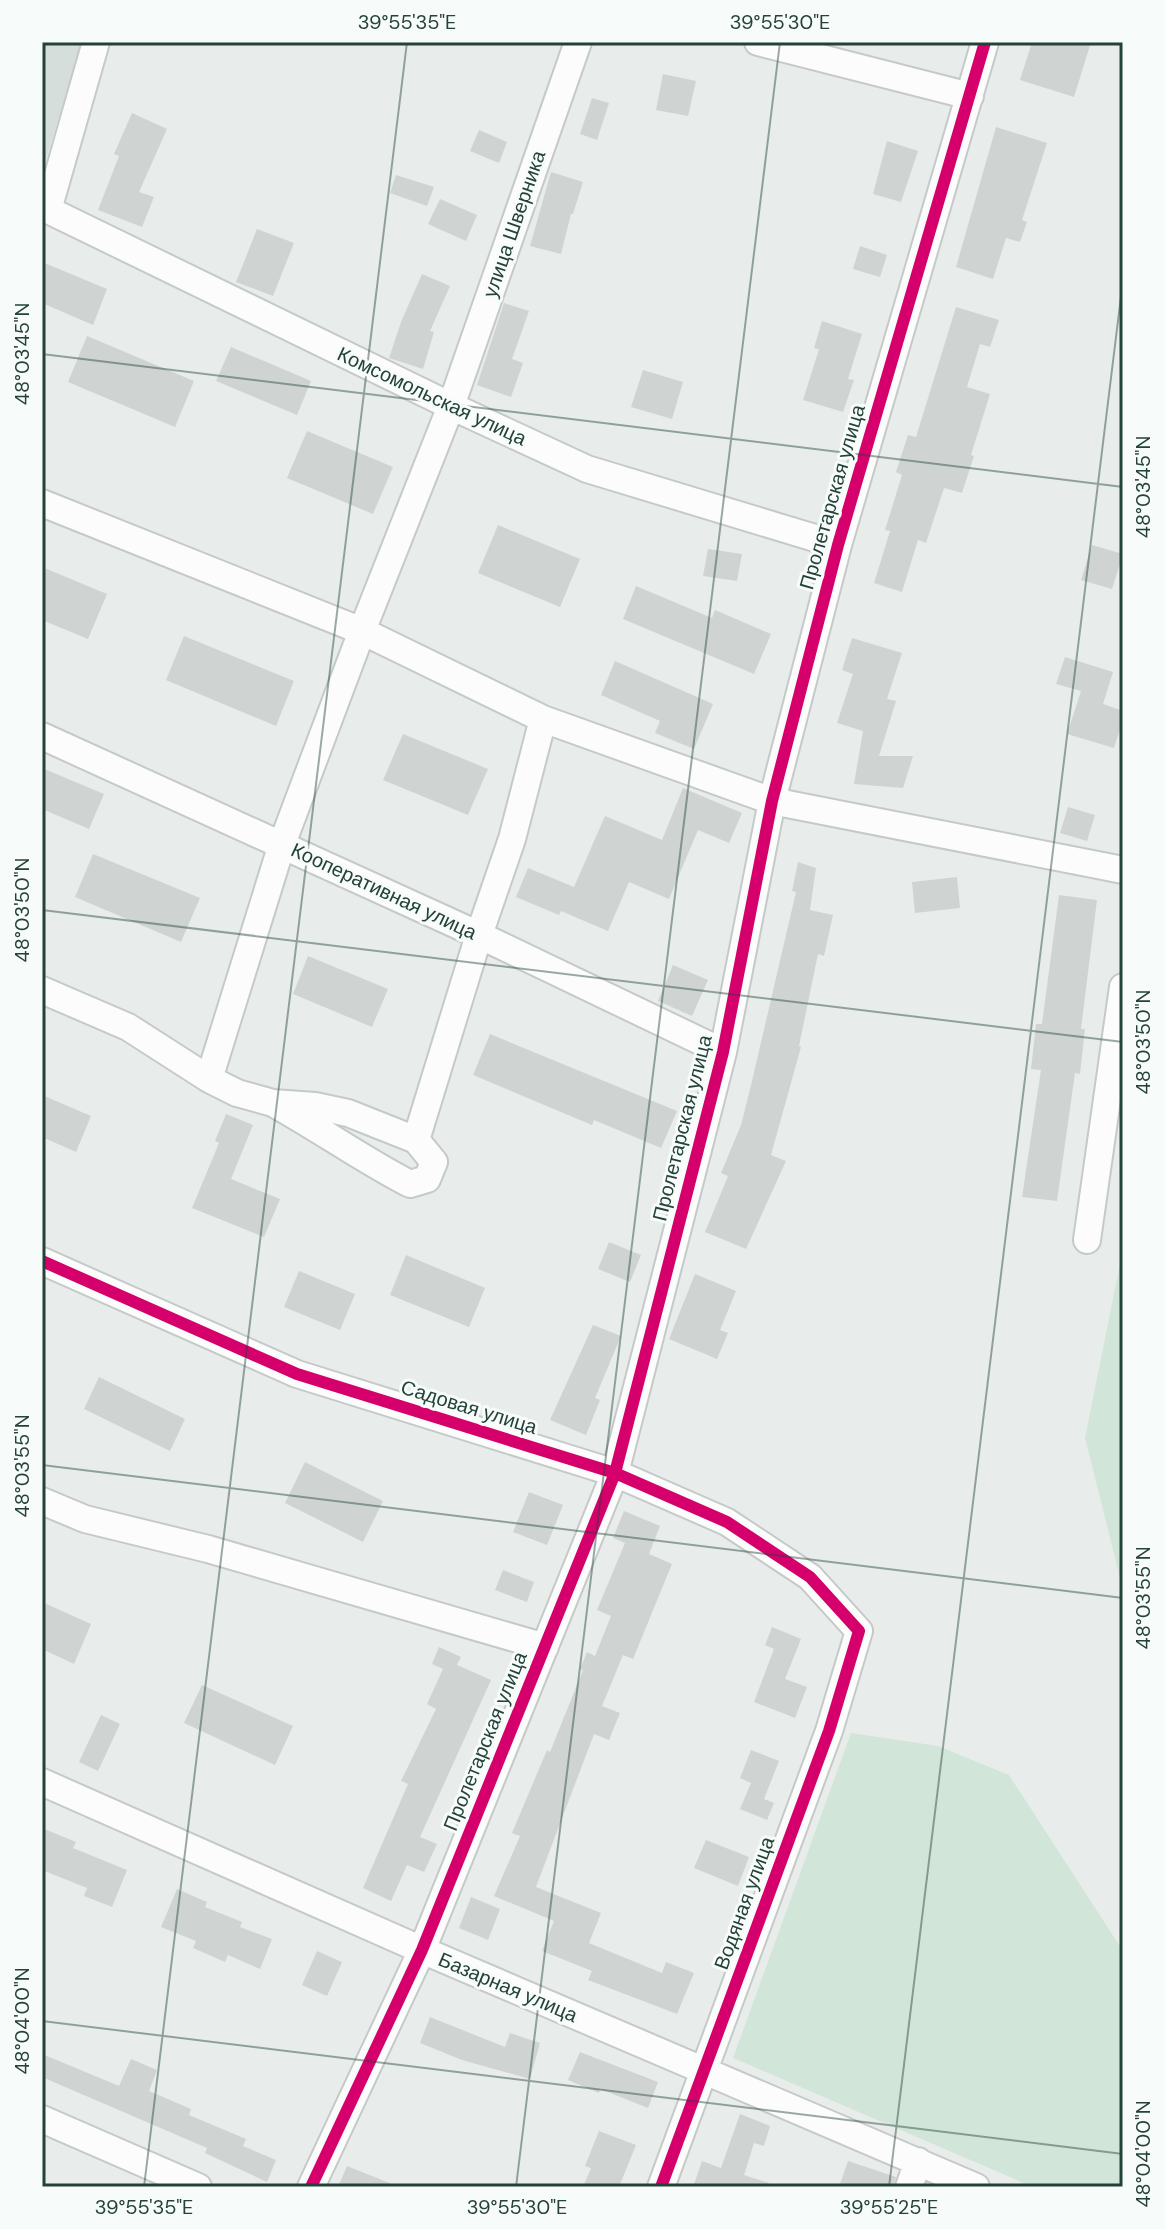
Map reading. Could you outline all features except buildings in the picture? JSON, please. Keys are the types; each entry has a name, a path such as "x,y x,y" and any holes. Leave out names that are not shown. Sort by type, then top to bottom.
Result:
{"street":[{"path":"45,209 96,42"},
{"name":"улица Шверника","path":"209,1079 282,844 451,406 578,42"},
{"path":"758,42 970,96"},
{"name":"Пролетарская улица","path":"311,2187 422,1950 615,1473 723,1052 772,801 838,545 985,42"},
{"name":"Комсомольская улица","path":"45,209 587,469 838,545"},
{"path":"42,503 362,631 543,719 772,801 1123,870"},
{"path":"416,1140 512,839 543,719"},
{"name":"Кооперативная улица","path":"42,736 479,935 723,1052"},
{"path":"1087,1240 1123,987"},
{"path":"42,990 128,1027 209,1079 237,1093 273,1103 315,1106 348,1113 416,1140 434,1162 427,1179 410,1184 373,1166 325,1132 273,1103"},
{"name":"Садовая улица","path":"42,1261 297,1374 615,1473 727,1522 810,1577 859,1631"},
{"path":"42,1501 85,1519 208,1549 545,1647"},
{"name":"Водяная улица","path":"661,2187 829,1731 859,1631"},
{"name":"Базарная улица","path":"42,1782 422,1950 976,2187"},
{"path":"42,2119 198,2187"},
{"path":"909,2187 918,2161"}],"shaded area":[{"path":"42,42 82,42 42,172"}],"green space":[{"path":"1123,1249 1123,1590 1085,1438"},
{"path":"851,1733 938,1746 1009,1775 1123,1951 1123,2187 1033,2187 733,2058"}],"cycle path":[{"path":"311,2187 422,1950 615,1473 723,1052 772,801 838,545 985,42"},
{"path":"42,1261 297,1374 615,1473 727,1522 810,1577 859,1631 829,1731 661,2187"}]}
